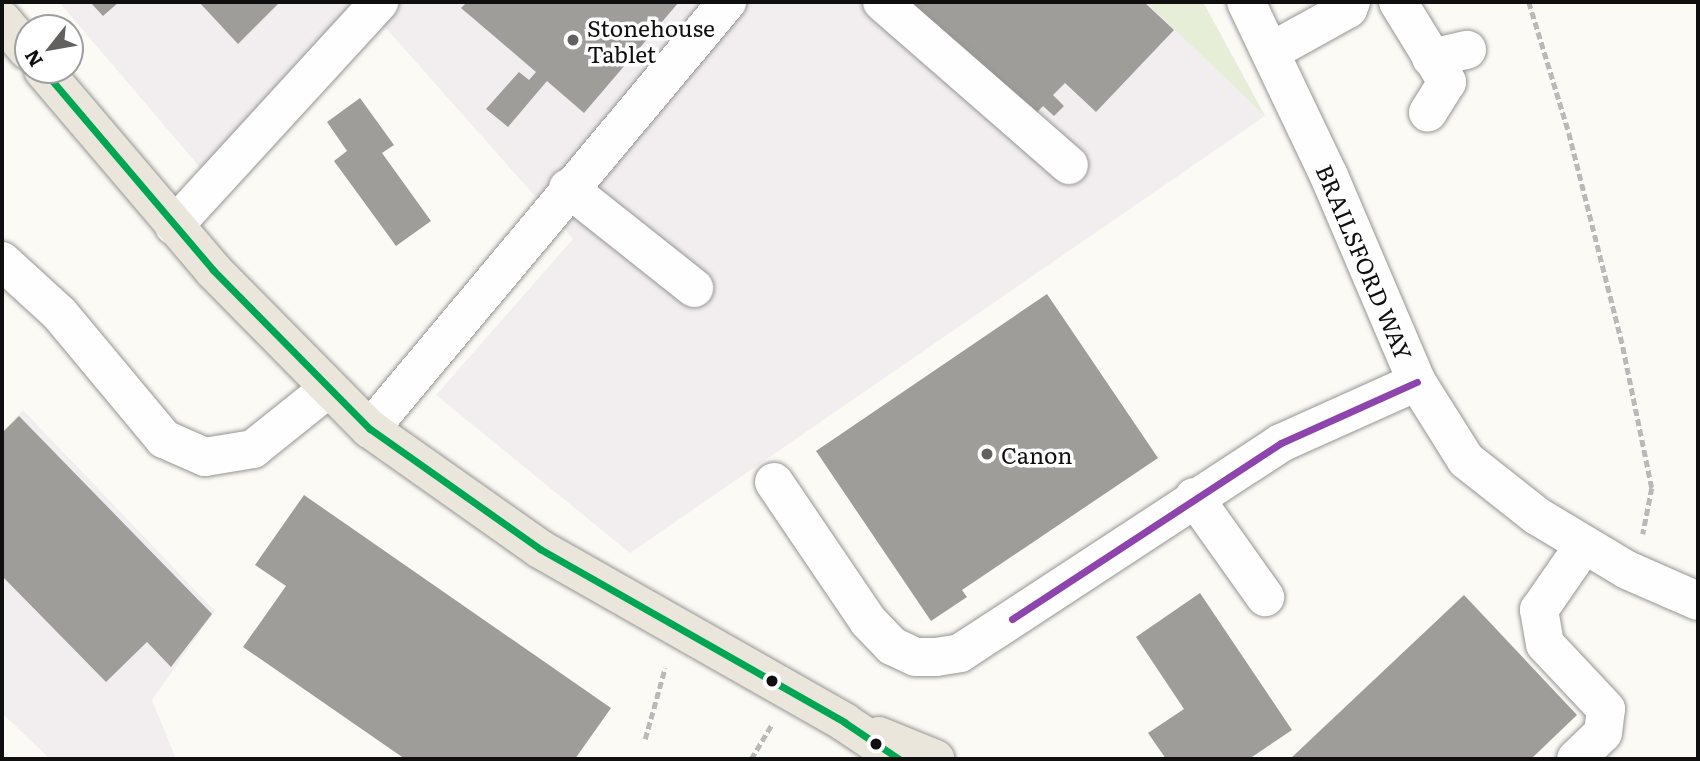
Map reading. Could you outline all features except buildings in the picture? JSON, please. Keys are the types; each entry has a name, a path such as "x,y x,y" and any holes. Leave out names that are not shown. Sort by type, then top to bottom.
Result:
{"main road":[{"path":"2,20 14,34"},
{"path":"55,84 174,226 328,390 370,429 540,549 844,722 899,759"},
{"path":"844,722 935,759"}],"street":[{"path":"174,226 379,2"},
{"path":"370,429 568,188 727,2"},
{"path":"882,2 1069,165"},
{"name":"BRAILSFORD WAY","path":"1246,2 1272,51 1417,382 1466,460 1537,516 1584,545 1627,570 1698,601"},
{"path":"1272,51 1348,9 1351,2"},
{"path":"1365,2 1386,8 1397,2 1416,26 1430,58 1447,82 1428,112"},
{"path":"1430,58 1467,50"},
{"path":"568,188 694,288"},
{"path":"2,261 59,313 163,439 205,457 253,449 328,390"},
{"path":"774,482 869,621 892,646 916,657 960,653 1280,443 1417,382"},
{"path":"1194,497 1265,597"},
{"path":"1576,759 1603,733 1605,709 1545,644 1539,610 1584,545"}],"path":[{"path":"1529,2 1569,133 1623,347 1652,488 1645,531 1627,570"},
{"path":"645,739 677,627"}],"shaded area":[{"path":"59,2 1203,2 1265,116 630,553 436,395 573,239 384,26 226,198 84,31 84,14 69,14"},
{"path":"23,410 215,611 152,700 176,759 50,759 2,713 2,431"}],"green space":[{"path":"1146,2 1203,2 1265,116"}],"transit line":[{"path":"55,84 213,270 370,429 540,549 844,722 899,759"},
{"path":"1012,619 1281,443 1417,382"}],"place":[{"name":"Stonehouse Tablet","path":"573,40"},
{"name":"Canon","path":"987,454"}]}
